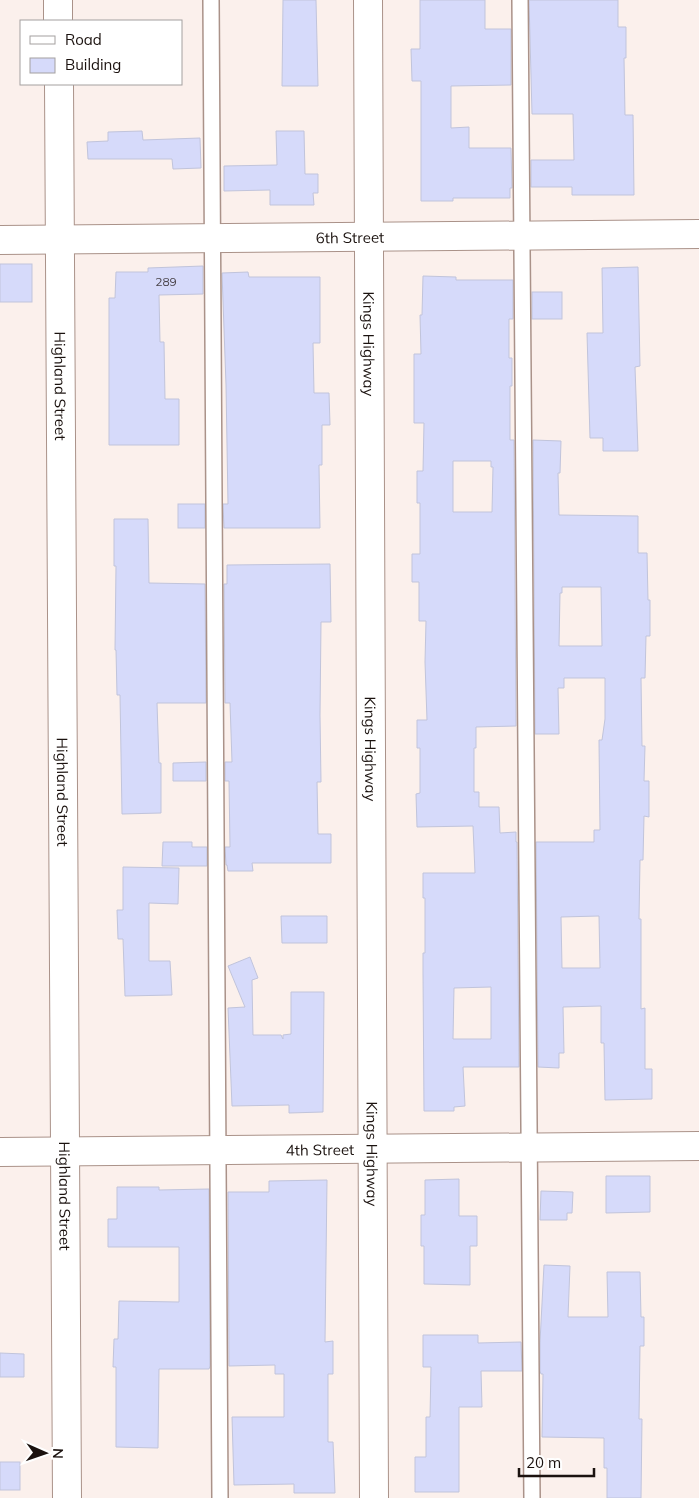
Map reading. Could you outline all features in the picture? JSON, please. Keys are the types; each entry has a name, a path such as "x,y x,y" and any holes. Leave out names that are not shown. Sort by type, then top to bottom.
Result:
{"street":[{"path":"58,0 58,20"},
{"name":"Kings Highway","path":"368,0 374,1498"},
{"name":"Highland Street","path":"59,85 67,1498"},
{"name":"6th Street","path":"0,240 699,234"},
{"name":"4th Street","path":"0,1152 699,1146"}],"lane":[{"path":"211,0 220,1498"},
{"path":"520,0 532,1498"}],"building":[{"path":"283,0 316,0 318,86 282,86"},
{"path":"420,0 485,0 485,29 511,29 511,85 451,86 451,128 469,127 469,148 511,148 512,188 510,188 510,198 453,198 453,201 421,201 421,81 412,81 411,49 420,49"},
{"path":"529,0 618,0 618,27 626,27 626,58 624,58 625,115 633,115 634,195 572,195 572,187 531,187 531,160 574,160 573,114 532,114"},
{"path":"142,131 143,140 200,138 201,168 173,169 172,159 88,159 87,142 108,141 108,132"},
{"path":"276,131 304,131 305,174 318,174 318,193 313,193 314,205 270,205 270,190 224,191 224,166 277,165"},
{"path":"0,264 32,264 32,302 0,302"},
{"path":"203,266 203,294 159,295 160,342 164,342 165,399 179,399 179,445 109,445 109,298 115,298 116,272 148,272 148,268"},
{"path":"638,267 640,366 635,367 638,451 603,451 603,438 590,438 587,333 603,333 602,268"},
{"path":"248,272 249,277 320,277 320,343 313,343 314,393 329,393 330,425 322,425 322,465 319,465 320,528 224,528 223,504 228,504 222,273"},
{"path":"423,276 456,277 456,280 513,280 513,319 509,319 509,358 512,358 510,440 514,440 516,726 476,727 474,792 479,792 479,807 499,807 500,833 516,832 519,1067 463,1067 465,1106 454,1107 454,1111 424,1111 423,953 425,953 425,898 423,898 423,873 475,873 473,826 417,827 416,794 420,793 420,748 417,748 417,720 427,720 426,621 419,621 419,582 412,582 412,554 420,554 420,503 417,503 417,471 423,471 424,423 414,423 414,354 421,354 420,315 422,315","holes":["453,461 491,461 491,467 493,467 492,512 453,512","491,987 491,1039 453,1039 454,988"]},
{"path":"532,292 562,292 562,319 532,319"},
{"path":"533,440 561,441 560,473 558,473 559,515 638,516 638,553 647,553 650,636 646,636 645,678 641,678 642,746 645,746 644,781 649,781 649,817 644,816 643,860 640,860 639,919 641,919 641,1009 645,1008 645,1069 652,1069 652,1099 605,1100 604,1043 601,1043 601,1006 563,1007 564,1053 559,1053 559,1068 538,1067 536,842 594,842 594,830 600,830 599,740 602,740 605,719 605,678 564,678 564,688 558,688 559,734 535,734","holes":["562,587 601,587 602,646 559,646 560,593 562,593","599,916 600,968 562,968 561,917"]},
{"path":"178,504 205,504 205,528 178,528"},
{"path":"114,519 148,519 149,583 205,584 206,703 157,703 159,763 161,763 161,813 122,814 120,695 117,695 115,650 116,566 114,566"},
{"path":"330,564 331,622 321,622 321,782 317,782 318,834 331,834 331,863 252,863 253,871 228,871 225,847 230,847 229,781 225,781 225,762 232,762 230,703 225,703 224,584 227,584 227,565"},
{"path":"206,762 206,781 173,781 173,763"},
{"path":"163,842 192,842 192,847 207,847 207,866 162,866"},
{"path":"123,867 179,868 178,904 149,903 149,961 170,961 172,995 125,996 123,939 118,939 117,910 123,910"},
{"path":"281,916 327,916 327,943 282,943"},
{"path":"250,957 258,978 252,980 253,1035 281,1035 283,1039 283,1035 291,1034 291,992 324,992 323,1112 289,1113 289,1105 232,1106 228,1008 245,1007 228,966"},
{"path":"606,1176 650,1176 650,1212 606,1213"},
{"path":"459,1179 459,1216 477,1216 477,1246 470,1246 470,1285 424,1284 424,1246 421,1246 421,1215 425,1215 425,1180"},
{"path":"327,1180 325,1342 333,1341 333,1374 328,1374 328,1442 333,1442 335,1493 294,1493 294,1484 234,1485 232,1417 284,1417 284,1374 275,1374 275,1365 229,1366 228,1192 269,1192 269,1181"},
{"path":"117,1187 159,1187 159,1190 209,1189 210,1366 209,1369 159,1369 158,1448 116,1447 116,1367 113,1367 114,1339 118,1339 119,1301 179,1302 179,1247 108,1247 108,1219 117,1219"},
{"path":"541,1191 573,1192 572,1213 567,1213 567,1220 540,1220"},
{"path":"544,1265 570,1266 568,1317 608,1317 607,1272 640,1272 641,1317 644,1317 644,1346 640,1346 639,1419 642,1419 641,1498 607,1498 604,1438 542,1437 543,1374 540,1371 540,1342"},
{"path":"423,1335 478,1335 478,1343 521,1342 522,1371 481,1371 482,1407 459,1407 459,1492 415,1492 415,1457 426,1457 426,1417 430,1417 431,1367 423,1367"},
{"path":"0,1353 24,1354 24,1377 0,1377"},
{"path":"0,1462 20,1462 20,1490 0,1490"}]}
